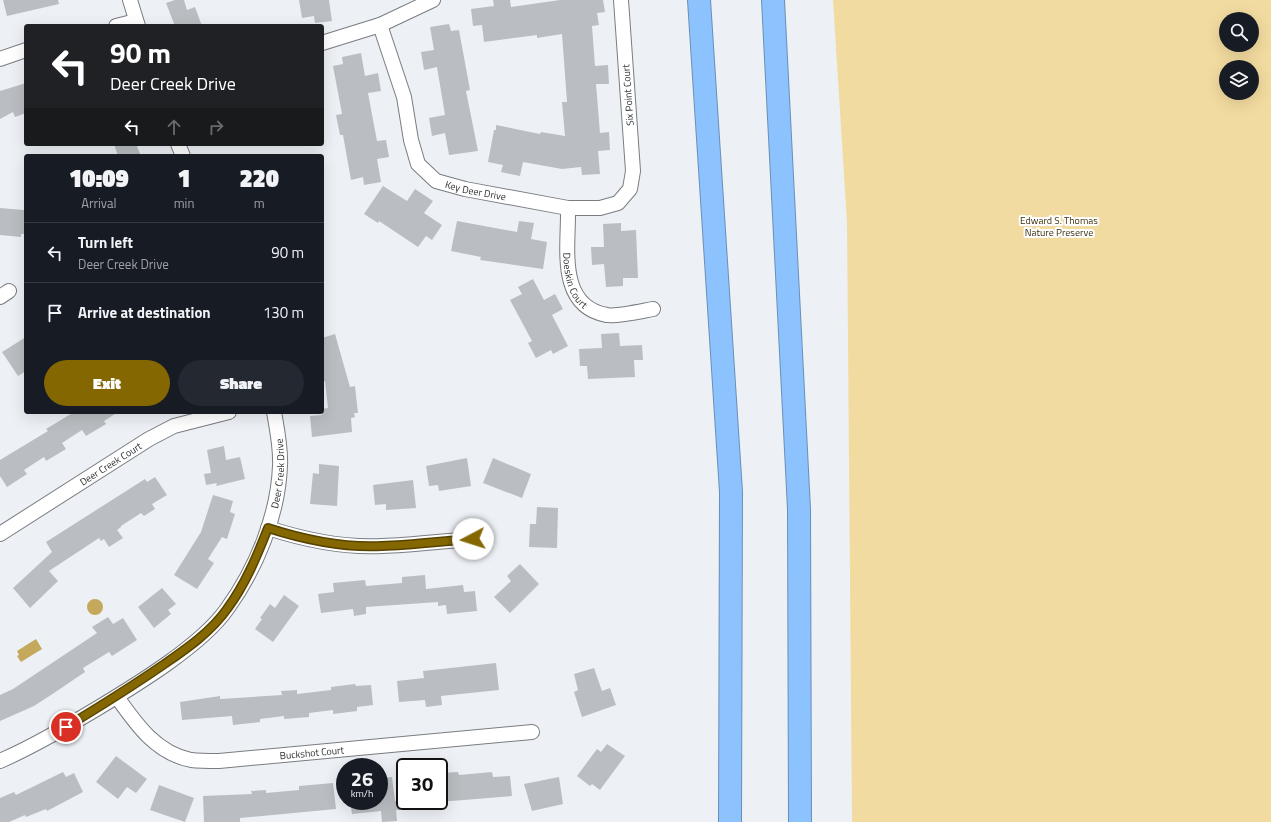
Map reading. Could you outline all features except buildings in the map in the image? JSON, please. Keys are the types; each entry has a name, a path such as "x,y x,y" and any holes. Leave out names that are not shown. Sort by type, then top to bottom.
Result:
{"highway":[{"path":"699,0 731,492 730,822"},
{"path":"773,0 799,509 800,822"}],"street":[{"path":"130,0 137,23"},
{"path":"324,42 380,25 433,0"},
{"name":"Six Point Court","path":"621,0 633,171 630,189"},
{"name":"Key Deer Drive","path":"380,25 404,97 411,140 418,164 436,181 465,189 568,208 600,208 618,203 630,189"},
{"path":"0,59 24,51"},
{"name":"Doeskin Court","path":"568,208 569,273 572,288 586,307 608,316 653,309"},
{"name":"Deer Creek Court","path":"0,534 149,439 174,426 221,414"},
{"name":"Deer Creek Drive","path":"0,761 28,749 117,696 192,645 227,610 248,573 268,528 276,500 280,466 274,414"},
{"path":"268,528 301,538 338,544 381,546 473,539"},
{"name":"Buckshot Court","path":"117,696 149,738 172,754 192,760 219,761 532,732"}],"green space":[{"name":"Edward S. Thomas Nature Preserve","path":"833,0 1271,0 1271,822 852,822 847,223"}],"shaded area":[{"path":"92,599 98,599 103,604 101,613 98,615 92,615 87,610 87,604"},
{"path":"36,639 42,649 21,662 17,656 19,655 17,651"}],"route":[{"path":"66,727 117,696 192,645 227,610 248,573 268,528 301,538 338,544 381,546 473,539"}]}
